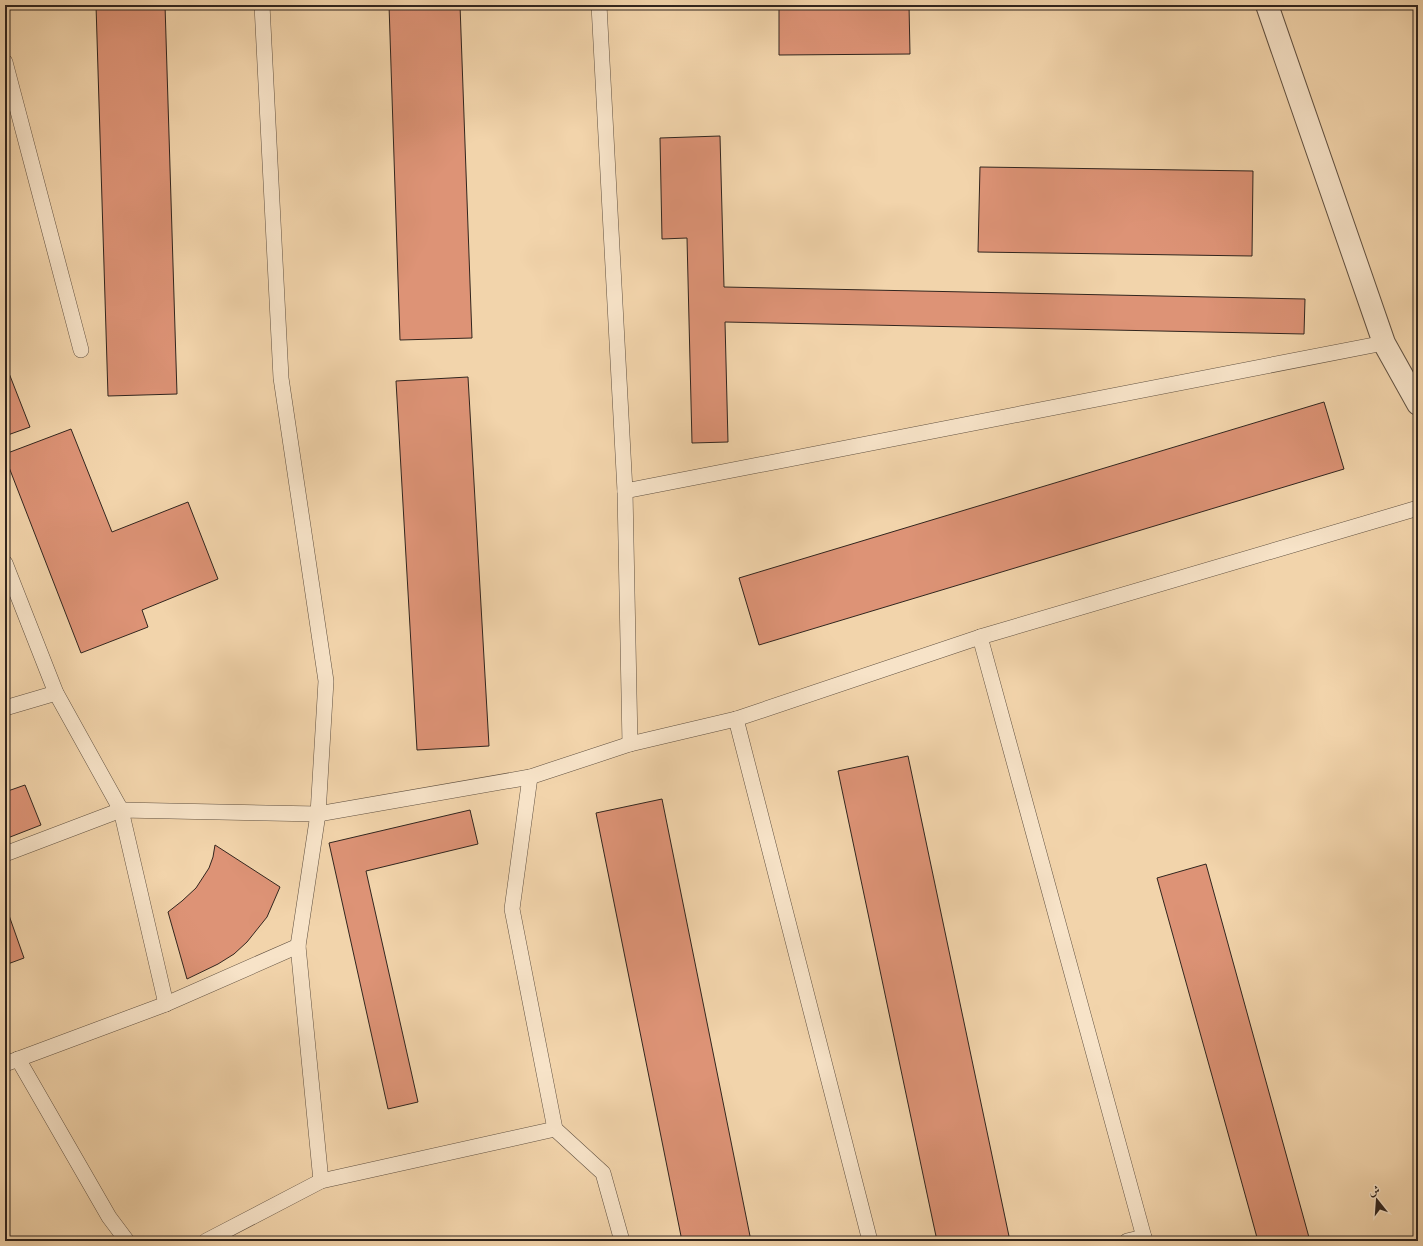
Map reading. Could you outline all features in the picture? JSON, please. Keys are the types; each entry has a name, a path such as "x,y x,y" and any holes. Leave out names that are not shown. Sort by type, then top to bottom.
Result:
{"street":[{"path":"1268,5 1384,343 1418,404"}],"lane":[{"path":"262,5 281,378 326,681 318,814 298,946 321,1181"},
{"path":"599,5 625,491 630,744"},
{"path":"5,62 81,350"},
{"path":"625,491 1384,343"},
{"path":"5,854 121,810 318,814 530,777 630,744 736,719 980,637 1418,508"},
{"path":"5,563 56,693 121,810 166,1004"},
{"path":"980,637 1144,1239 1127,1241"},
{"path":"5,708 56,693"},
{"path":"736,719 870,1241"},
{"path":"530,777 512,909 555,1129 603,1173 622,1241"},
{"path":"127,1241 109,1217 11,1061 166,1004 298,946"},
{"path":"206,1241 321,1181 555,1129"}],"building":[{"path":"96,5 165,5 177,394 108,396"},
{"path":"389,5 460,5 472,338 400,340"},
{"path":"779,5 909,5 910,54 779,55"},
{"path":"720,136 724,287 1305,299 1304,334 725,322 728,442 692,443 687,238 662,239 660,138"},
{"path":"980,167 1253,171 1252,256 978,252"},
{"path":"5,363 30,427 5,436"},
{"path":"468,377 489,746 417,750 396,381"},
{"path":"1324,402 1344,469 759,645 739,578"},
{"path":"71,429 112,532 188,502 218,579 142,610 148,627 81,653 5,457 5,454"},
{"path":"908,756 1010,1241 937,1241 838,771"},
{"path":"25,785 41,825 5,839 5,792"},
{"path":"662,799 751,1241 682,1241 596,813"},
{"path":"470,810 478,844 366,871 418,1102 388,1109 329,843"},
{"path":"215,845 280,887 267,917 247,942 234,954 218,964 187,979 168,912 196,888 209,868"},
{"path":"1206,864 1310,1241 1258,1241 1157,878"},
{"path":"5,904 24,958 5,965"}]}
